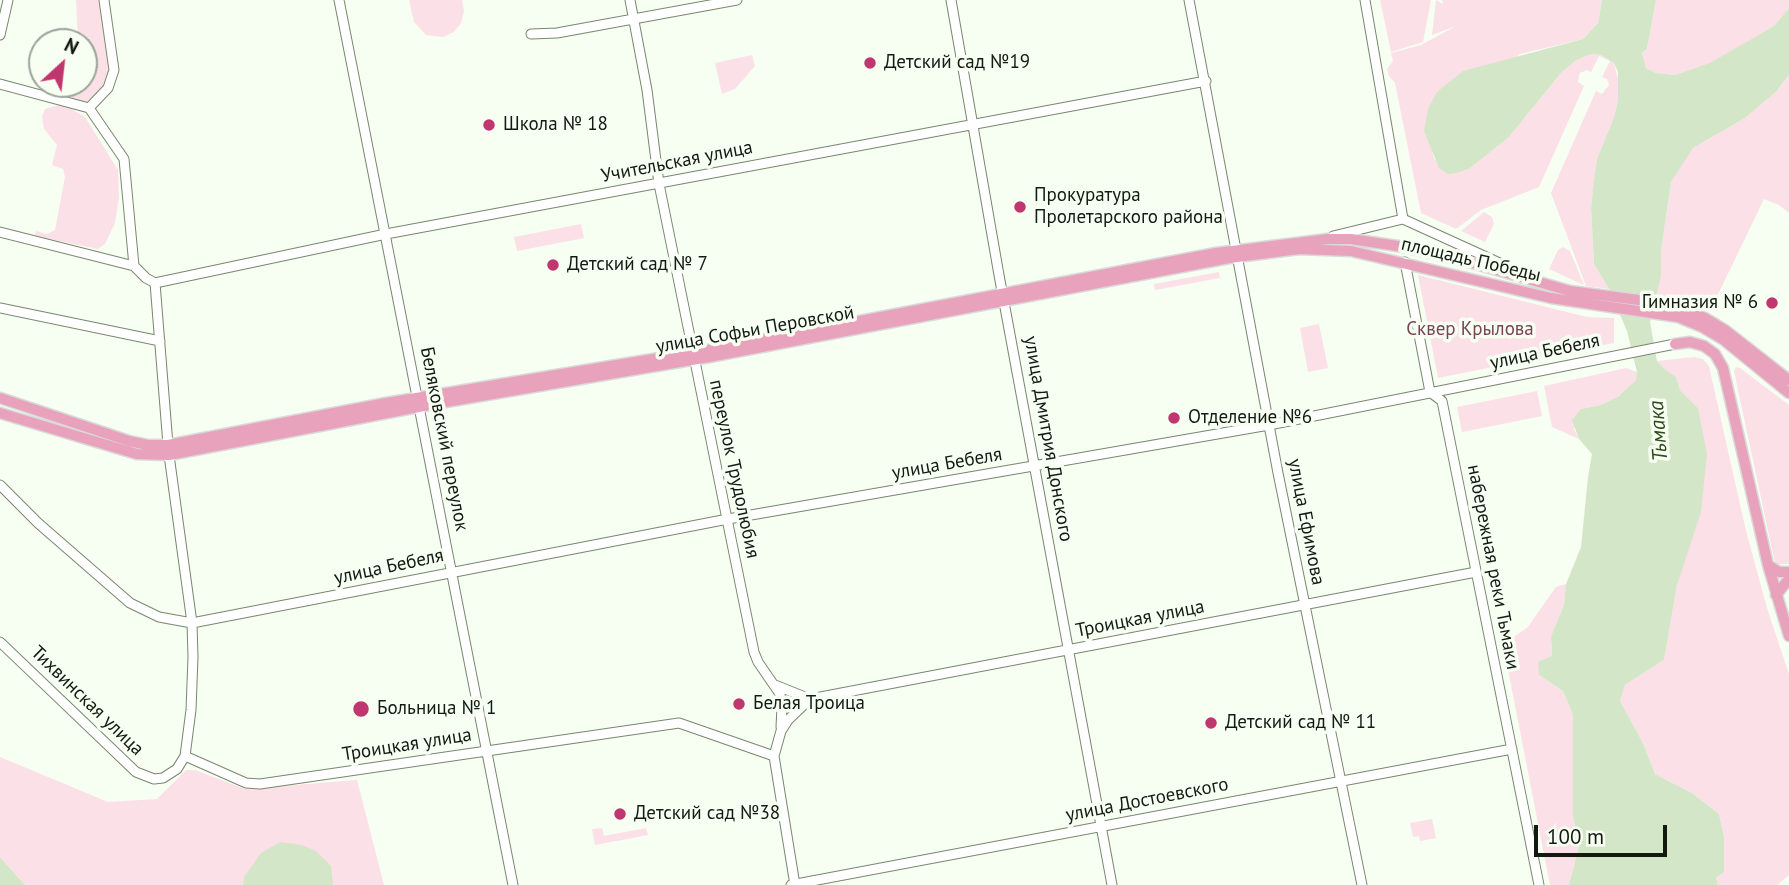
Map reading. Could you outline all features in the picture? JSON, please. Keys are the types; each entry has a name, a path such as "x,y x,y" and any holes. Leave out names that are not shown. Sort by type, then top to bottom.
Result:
{"main road":[{"name":"улица Софьи Перовской","path":"169,450 419,402 693,356 1317,239 1346,245"},
{"name":"улица Софьи Перовской","path":"1237,253 1346,245"},
{"name":"площадь Победы","path":"1346,245 1420,251 1554,287 1586,299"},
{"name":"площадь Победы","path":"1346,245 1551,298 1586,299"},
{"path":"1405,262 1410,255 1420,251"},
{"path":"1586,299 1654,302 1711,332 1789,393"},
{"path":"1675,344 1684,334 1682,316"},
{"path":"1682,316 1721,327 1789,380"},
{"name":"улица Бебеля","path":"1675,344 1693,343 1707,348 1715,354 1723,368"},
{"path":"1736,350 1727,358 1723,368 1768,565 1789,636"},
{"path":"0,398 129,441 169,450"},
{"path":"0,413 136,454 169,450"},
{"path":"1768,565 1779,572 1789,572"},
{"path":"1776,595 1789,579"}],"street":[{"path":"0,35 8,0"},
{"path":"89,108 108,88 114,70 104,0"},
{"name":"Беляковский переулок","path":"339,0 513,885"},
{"name":"переулок Трудолюбия","path":"630,0 647,90 659,184 754,652 782,701 781,731"},
{"path":"531,34 557,33 737,0"},
{"name":"улица Дмитрия Донского","path":"951,0 1112,885"},
{"name":"улица Ефимова","path":"1189,0 1269,425 1362,885"},
{"path":"1317,239 1403,219 1365,0"},
{"name":"Учительская улица","path":"156,283 386,234 1206,81"},
{"path":"0,84 89,108 124,159 134,266"},
{"name":"площадь Победы","path":"1403,219 1554,287"},
{"path":"0,232 134,266 145,278 156,283 169,450 192,623 191,710 185,756"},
{"name":"набережная реки Тьмаки","path":"1405,262 1430,391 1442,401 1539,885"},
{"path":"0,308 160,341"},
{"name":"улица Бебеля","path":"192,623 728,519 1269,425 1675,344"},
{"path":"0,485 38,523 127,601 159,617 192,623"},
{"name":"Троицкая улица","path":"810,699 1476,572"},
{"name":"Тихвинская улица","path":"0,642 136,772 153,779 163,778 177,769 185,756"},
{"path":"775,685 810,699 793,714 781,731 774,755 793,885"},
{"name":"Троицкая улица","path":"185,756 246,783 260,784 679,723 774,755"},
{"name":"улица Достоевского","path":"793,885 1512,749"}],"green space":[{"path":"76,0 100,0 110,56 108,77 98,94 98,28 77,28"},
{"path":"409,0 462,0 464,11 461,23 454,32 443,37 426,35 414,22"},
{"path":"1380,0 1431,0 1423,42 1391,52"},
{"path":"1436,0 1443,4 1442,0 1602,0 1598,23 1583,39 1520,54 1424,131 1434,159 1457,173 1469,169 1509,137 1561,73 1575,61 1591,54 1601,55 1614,63 1619,83 1618,100 1597,159 1591,208 1594,264 1609,289 1586,286 1551,193 1596,91 1602,94 1609,85 1607,79 1602,77 1610,61 1599,56 1591,72 1587,70 1580,73 1578,82 1584,86 1539,187 1481,210 1456,229 1421,213 1395,83 1387,69 1393,61 1391,53 1421,45 1456,26 1432,35"},
{"path":"1656,0 1789,0 1789,8 1774,26 1710,64 1675,75 1656,73 1646,68 1642,53 1647,49"},
{"path":"752,55 755,66 735,89 722,94 715,63"},
{"path":"1789,74 1789,213 1764,199 1711,309 1655,297 1661,276 1661,251 1671,182 1679,167 1693,148 1745,118 1777,91"},
{"path":"72,98 92,98 83,104"},
{"path":"63,104 85,117 118,170 119,197 115,223 105,244 98,249 35,236 36,231 47,234 55,230 65,177 63,169 52,165 57,145 44,129 42,117 45,109"},
{"path":"1484,212 1492,217 1494,224 1485,242 1461,231"},
{"path":"581,224 584,238 517,251 514,237"},
{"path":"1563,247 1570,251 1584,285 1549,269 1558,250"},
{"path":"1219,272 1220,278 1155,290 1154,284"},
{"name":"Сквер Крылова","path":"1418,275 1587,317 1614,318 1614,343 1438,378"},
{"path":"1319,324 1328,368 1308,372 1300,328"},
{"path":"1694,357 1703,359 1709,366 1746,531 1789,674 1789,875 1777,885 1718,885 1716,878 1724,872 1724,837 1719,814 1692,793 1655,774 1643,743 1620,701 1625,685 1664,660 1677,585 1698,408 1680,390 1676,377 1657,361"},
{"path":"1736,367 1789,405 1789,564 1777,564 1774,559 1734,371"},
{"path":"1626,368 1637,372 1636,380 1619,396 1601,405 1581,409 1574,429 1579,439 1552,427 1544,386"},
{"path":"1537,391 1542,416 1462,432 1457,407"},
{"path":"1566,584 1564,605 1551,636 1552,657 1539,675 1563,691 1573,715 1573,817 1579,846 1569,885 1550,885 1503,644 1527,628 1556,587"},
{"path":"0,757 108,802 157,799 186,770 195,770 245,789 357,780 384,885 25,885 0,857"},
{"path":"1432,819 1436,838 1420,841 1419,836 1413,837 1410,823"},
{"path":"602,828 604,836 646,828 648,835 595,845 592,829"}],"water":[{"name":"Тьмака","path":"1602,0 1656,0 1647,49 1642,53 1646,68 1656,73 1675,75 1710,63 1774,26 1789,8 1789,74 1777,91 1745,118 1693,148 1671,182 1661,251 1661,276 1650,322 1657,361 1676,377 1680,390 1698,408 1707,454 1701,512 1677,585 1664,660 1625,685 1620,701 1643,743 1655,774 1692,793 1719,814 1724,837 1724,872 1716,878 1718,885 1569,885 1579,846 1573,817 1573,715 1563,691 1539,675 1538,662 1552,656 1551,636 1564,605 1566,584 1581,547 1592,454 1579,439 1572,420 1581,409 1601,405 1619,396 1636,380 1637,372 1627,331 1609,289 1594,264 1591,208 1594,180 1597,159 1618,100 1618,72 1614,63 1601,55 1591,54 1575,61 1561,73 1509,137 1469,169 1457,173 1448,174 1439,168 1424,131 1428,109 1437,92 1463,71 1583,39 1598,23"},
{"path":"280,842 302,845 316,851 331,866 333,885 243,885 244,877 261,853"},
{"path":"0,857 25,885 0,885"}],"place":[{"name":"Детский сад №19","path":"870,63"},
{"name":"Школа № 18","path":"489,125"},
{"name":"Прокуратура Пролетарского района","path":"1020,207"},
{"name":"Детский сад № 7","path":"553,265"},
{"name":"Гимназия № 6","path":"1772,303"},
{"name":"Отделение №6","path":"1174,418"},
{"name":"Белая Троица","path":"739,704"},
{"name":"Больница № 1","path":"361,709"},
{"name":"Детский сад № 11","path":"1211,723"},
{"name":"Детский сад №38","path":"620,814"}]}
